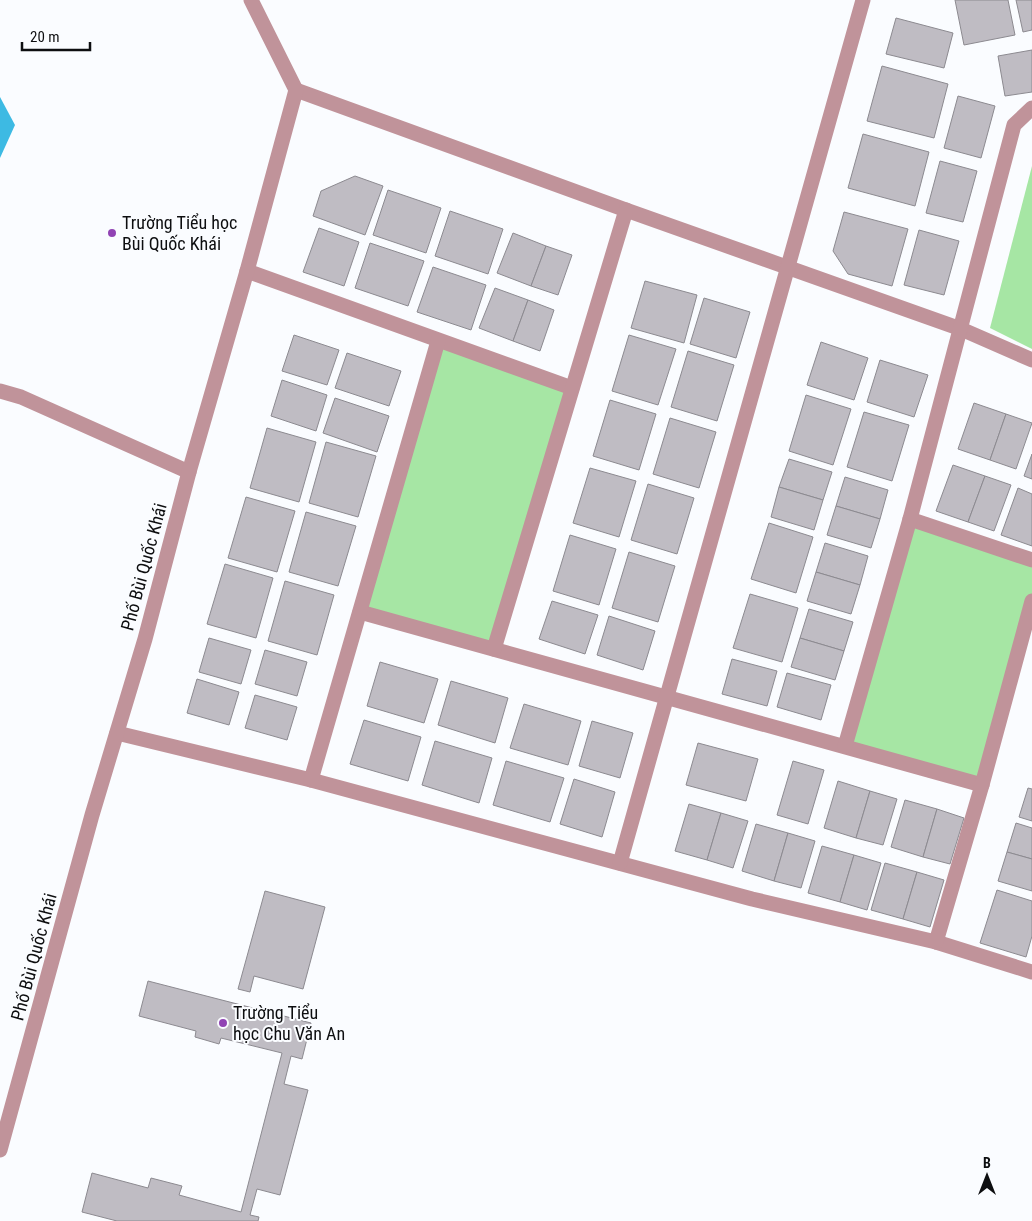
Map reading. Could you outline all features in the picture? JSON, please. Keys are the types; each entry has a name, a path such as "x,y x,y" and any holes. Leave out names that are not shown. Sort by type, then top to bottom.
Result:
{"street":[{"path":"251,0 296,90 962,329 1032,360"},
{"path":"620,863 863,0"},
{"name":"Phố Bùi Quốc Khái","path":"0,1150 117,732 145,639 189,472 247,272 296,90"},
{"path":"845,746 962,329 1014,125 1032,108"},
{"path":"494,649 626,210"},
{"path":"247,272 572,388"},
{"path":"312,780 438,341"},
{"path":"0,390 21,397 189,472"},
{"path":"910,519 1032,560"},
{"path":"936,942 982,785 1032,601"},
{"path":"360,612 982,785"},
{"path":"117,732 312,780 752,899 936,942 1032,972"}],"green space":[{"path":"1032,166 1032,349 990,328"},
{"path":"438,341 572,388 494,649 360,612"},
{"path":"910,519 1032,560 1032,601 982,785 845,746"}],"water":[{"path":"0,97 15,125 0,158"}],"building":[{"path":"955,0 1008,0 1015,35 964,45"},
{"path":"1016,0 1032,0 1032,30 1023,32"},
{"path":"896,18 953,33 944,68 886,54"},
{"path":"1032,50 1032,92 1005,96 998,56"},
{"path":"882,66 948,84 934,138 867,121"},
{"path":"958,96 995,106 981,158 944,148"},
{"path":"863,134 929,152 915,206 848,188"},
{"path":"940,161 977,171 963,222 926,213"},
{"path":"355,176 383,186 365,235 313,216 321,191"},
{"path":"388,190 441,208 426,253 373,235"},
{"path":"450,211 503,229 488,274 435,256"},
{"path":"844,212 908,229 892,286 848,274 833,251"},
{"path":"319,228 359,242 344,286 303,272"},
{"path":"919,230 959,241 944,295 904,285"},
{"path":"513,233 546,246 531,286 497,273"},
{"path":"370,243 424,261 408,306 355,288"},
{"path":"546,246 572,255 558,295 531,286"},
{"path":"433,267 486,285 471,330 417,312"},
{"path":"645,281 697,295 684,343 631,328"},
{"path":"495,288 528,300 513,341 479,328"},
{"path":"704,298 750,312 736,358 690,344"},
{"path":"528,300 554,310 540,351 513,341"},
{"path":"294,335 339,350 327,385 282,371"},
{"path":"629,335 676,349 658,405 612,391"},
{"path":"821,342 868,358 854,400 807,385"},
{"path":"688,351 734,365 717,421 671,407"},
{"path":"347,353 401,371 389,406 335,388"},
{"path":"880,360 928,375 914,417 867,402"},
{"path":"282,380 327,395 316,431 271,416"},
{"path":"806,395 851,409 833,465 789,451"},
{"path":"335,398 389,416 377,452 323,433"},
{"path":"610,400 656,414 639,470 593,456"},
{"path":"974,403 1006,414 990,460 958,449"},
{"path":"864,412 909,425 892,481 847,467"},
{"path":"1006,414 1032,423 1016,469 990,460"},
{"path":"670,418 716,432 699,488 653,474"},
{"path":"267,428 316,442 299,502 250,488"},
{"path":"326,442 376,456 358,517 309,503"},
{"path":"1032,454 1032,479 1024,476"},
{"path":"789,459 832,472 823,500 779,487"},
{"path":"953,465 985,476 968,522 936,511"},
{"path":"590,468 636,481 619,537 573,523"},
{"path":"985,476 1011,485 994,531 968,522"},
{"path":"845,477 888,490 880,519 836,506"},
{"path":"648,484 694,498 677,554 631,540"},
{"path":"779,487 823,500 814,530 771,517"},
{"path":"1018,488 1032,494 1032,546 1001,535"},
{"path":"246,497 295,511 277,572 228,558"},
{"path":"836,506 880,519 871,548 827,535"},
{"path":"306,512 356,526 338,586 289,572"},
{"path":"769,523 813,537 796,593 751,579"},
{"path":"570,535 616,549 599,605 553,591"},
{"path":"825,543 868,556 860,585 816,572"},
{"path":"629,552 675,566 658,622 612,608"},
{"path":"225,564 273,578 256,638 207,624"},
{"path":"816,572 860,585 851,614 807,601"},
{"path":"285,581 334,595 317,655 268,641"},
{"path":"750,594 798,608 782,662 733,648"},
{"path":"552,601 598,615 585,654 539,639"},
{"path":"809,609 853,622 844,651 800,638"},
{"path":"609,616 655,631 643,670 597,655"},
{"path":"209,638 251,650 241,684 199,672"},
{"path":"800,638 844,651 835,680 791,667"},
{"path":"265,650 307,662 297,696 255,684"},
{"path":"732,659 777,671 767,706 722,694"},
{"path":"380,662 438,679 424,723 367,706"},
{"path":"787,673 831,685 821,720 777,707"},
{"path":"197,679 239,692 229,725 187,713"},
{"path":"451,681 508,698 495,743 438,725"},
{"path":"255,695 297,707 287,740 245,728"},
{"path":"524,704 581,721 568,765 510,748"},
{"path":"364,720 421,737 408,781 350,764"},
{"path":"592,721 633,733 620,778 579,766"},
{"path":"435,741 492,758 479,803 422,785"},
{"path":"698,743 758,759 746,801 686,785"},
{"path":"506,761 564,778 550,822 493,805"},
{"path":"793,761 824,770 808,824 777,815"},
{"path":"574,779 615,792 602,837 560,824"},
{"path":"838,781 870,791 856,838 824,828"},
{"path":"1028,788 1032,789 1032,821 1019,817"},
{"path":"870,791 897,799 883,845 856,838"},
{"path":"905,800 937,809 923,857 891,847"},
{"path":"689,804 721,813 707,860 675,851"},
{"path":"937,809 964,818 950,864 923,857"},
{"path":"721,813 748,821 733,868 707,860"},
{"path":"1016,823 1032,828 1032,859 1007,852"},
{"path":"756,824 788,833 774,881 742,871"},
{"path":"788,833 815,841 801,888 774,881"},
{"path":"822,846 854,855 840,902 808,893"},
{"path":"1007,852 1032,859 1032,891 998,881"},
{"path":"854,855 881,863 867,910 840,902"},
{"path":"885,863 917,872 903,919 871,910"},
{"path":"917,872 944,880 930,927 903,919"},
{"path":"997,890 1032,901 1032,936 1026,957 980,943"},
{"path":"265,891 325,907 303,989 254,976 250,992 238,989"},
{"path":"148,981 311,1023 302,1059 291,1056 284,1084 308,1090 280,1195 257,1189 250,1215 259,1217 258,1221 117,1221 82,1212 92,1173 148,1188 151,1178 182,1186 179,1195 241,1212 282,1053 221,1038 219,1044 195,1037 196,1031 139,1016"}],"place":[{"name":"Trường Tiểu học Bùi Quốc Khái","path":"112,233"},
{"name":"Trường Tiểu học Chu Văn An","path":"223,1023"}]}
